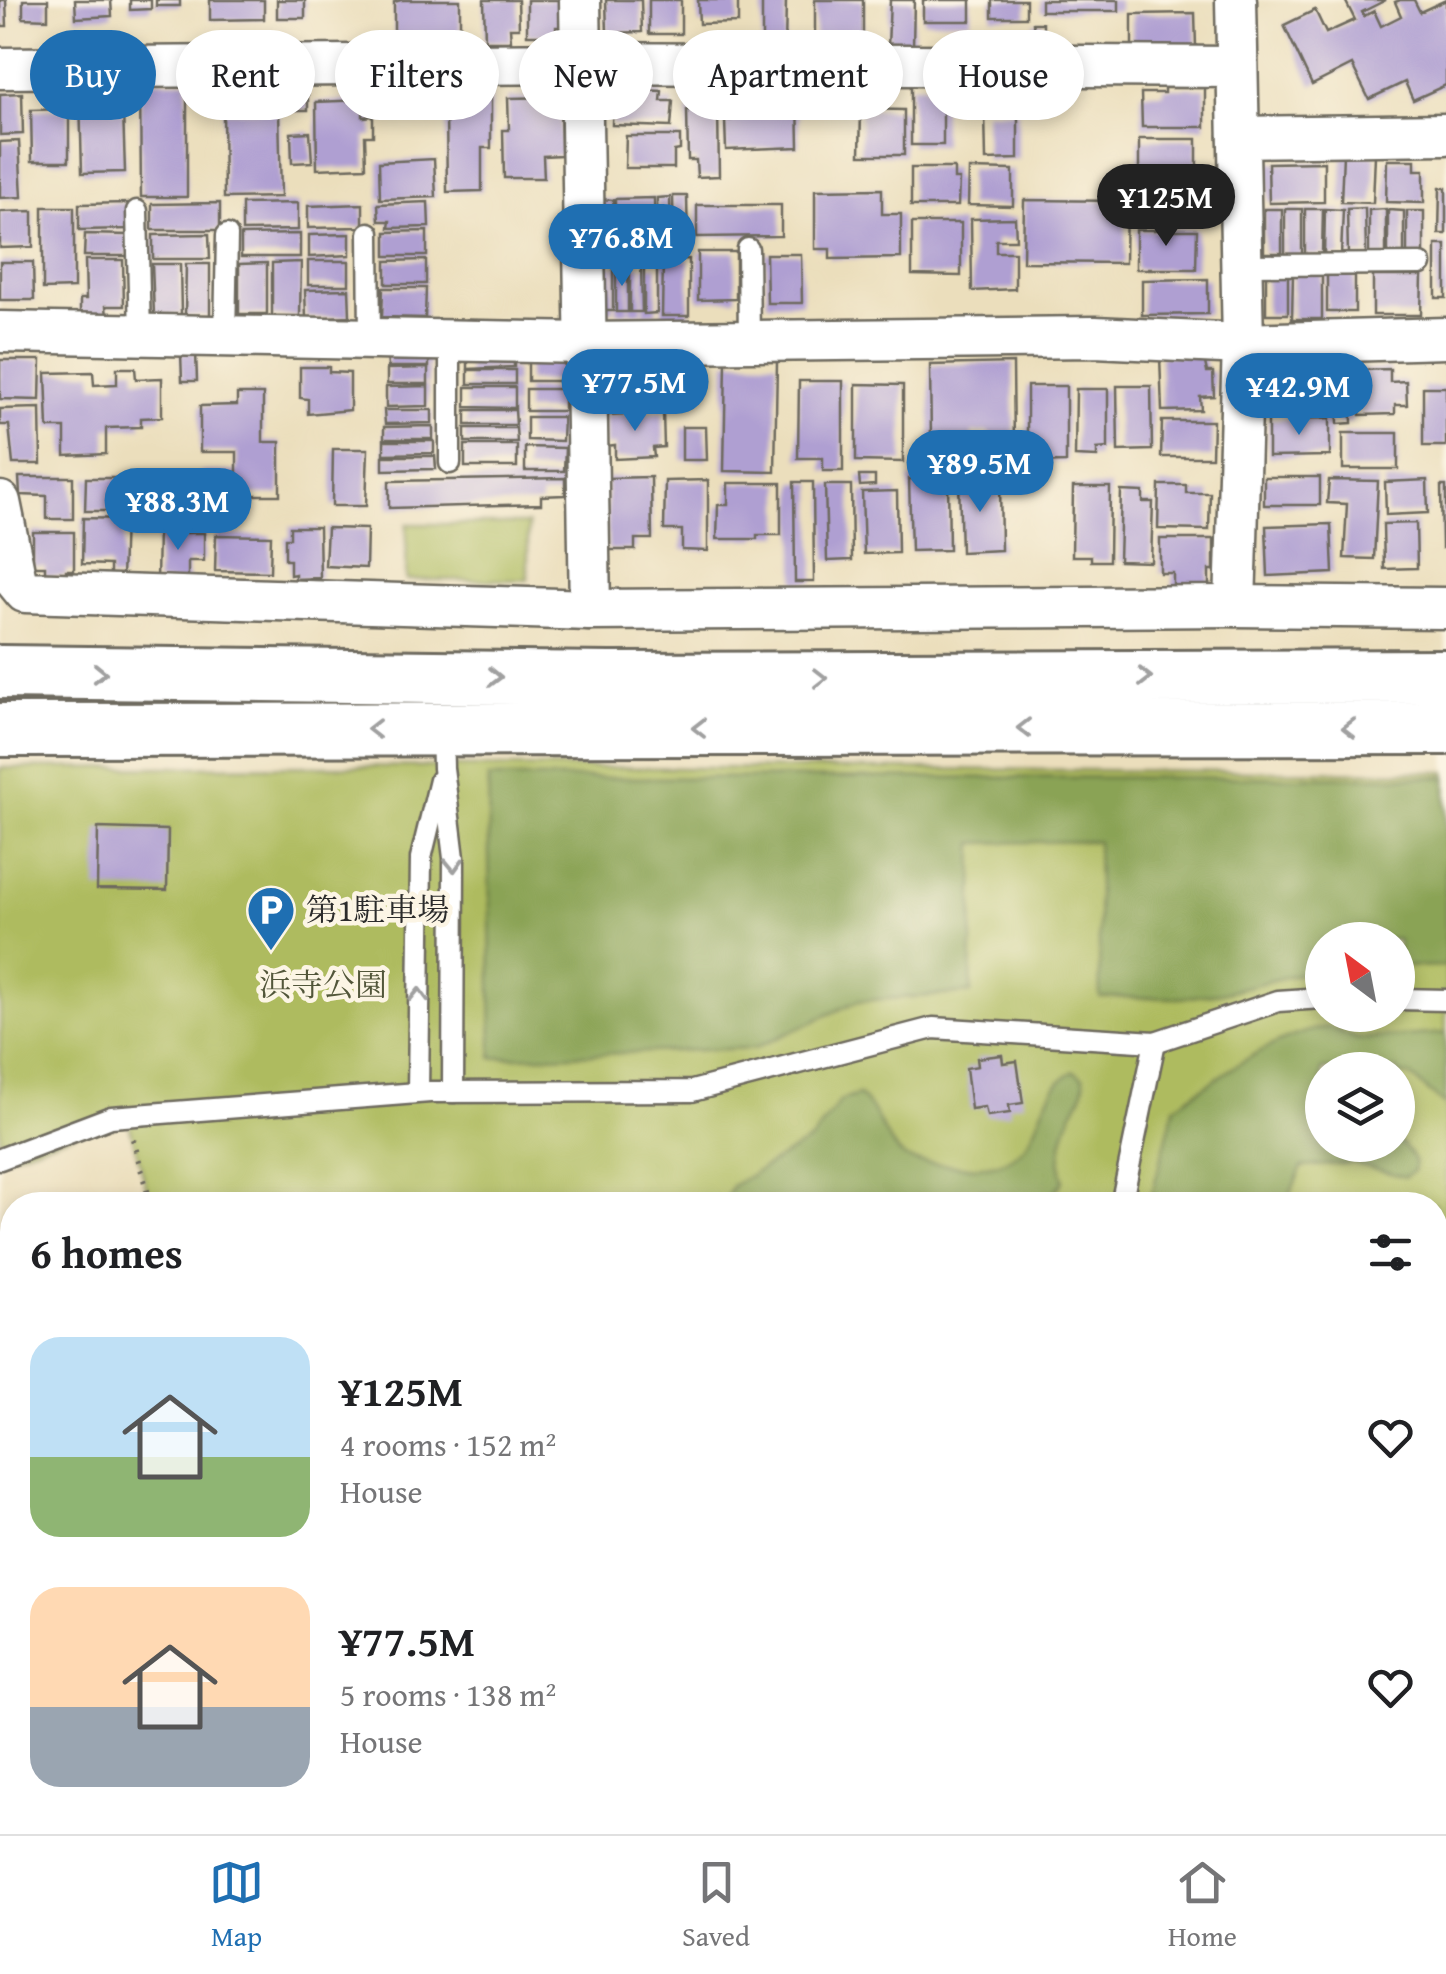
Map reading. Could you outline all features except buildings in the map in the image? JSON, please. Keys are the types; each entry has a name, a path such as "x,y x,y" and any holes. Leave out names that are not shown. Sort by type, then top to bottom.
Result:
{"street":[{"path":"580,0 580,30"},
{"path":"1235,606 1242,344 1236,0"},
{"path":"653,63 1237,67"},
{"path":"0,68 519,64"},
{"path":"580,120 590,610"},
{"path":"1239,137 1446,134"},
{"path":"0,332 584,343 1096,337 1242,344 1446,338"},
{"path":"0,502 16,581 24,592 590,610 1446,608"},
{"path":"1,672 610,679 1446,676"},
{"path":"1,730 443,748 1446,728"}],"lane":[{"path":"137,211 140,335"},
{"path":"368,233 370,339"},
{"path":"225,336 227,236"},
{"path":"748,249 749,341"},
{"path":"1241,265 1420,264"},
{"path":"450,340 450,463"},
{"path":"443,748 454,858 453,1092"},
{"path":"418,1092 421,858 443,748"},
{"path":"0,1159 110,1116 418,1092 692,1091 933,1028 1155,1042 1278,1001 1305,999"},
{"path":"1415,999 1446,1000"},
{"path":"1124,1192 1155,1042"}],"path":[{"path":"126,1115 147,1192"}],"green space":[{"path":"407,524 528,524 528,580 406,580"},
{"name":"浜寺公園","path":"0,768 1446,772 1446,1192 147,1192 127,1116 0,1159"},
{"path":"1446,777 1446,966 1415,967 1415,922 1305,922 1305,972 1222,993 1180,998 1100,997 1097,841 974,843 971,993 858,1001 755,1048 492,1058 488,778"},
{"path":"1305,1032 1341,1032 1357,1039 1446,1033 1446,1105 1415,1080 1415,1052 1305,1052 1305,1162 1414,1162 1415,1170 1405,1177 1353,1163 1302,1167 1291,1192 1152,1192 1175,1106 1230,1069"},
{"path":"1074,1071 1084,1078 1064,1137 1063,1181 1054,1192 729,1192 732,1186 812,1139 841,1100 859,1095 905,1157 927,1163 985,1166 1008,1160 1023,1149 1058,1083"}],"place":[{"name":"第1駐車場","path":"271,952"}]}
